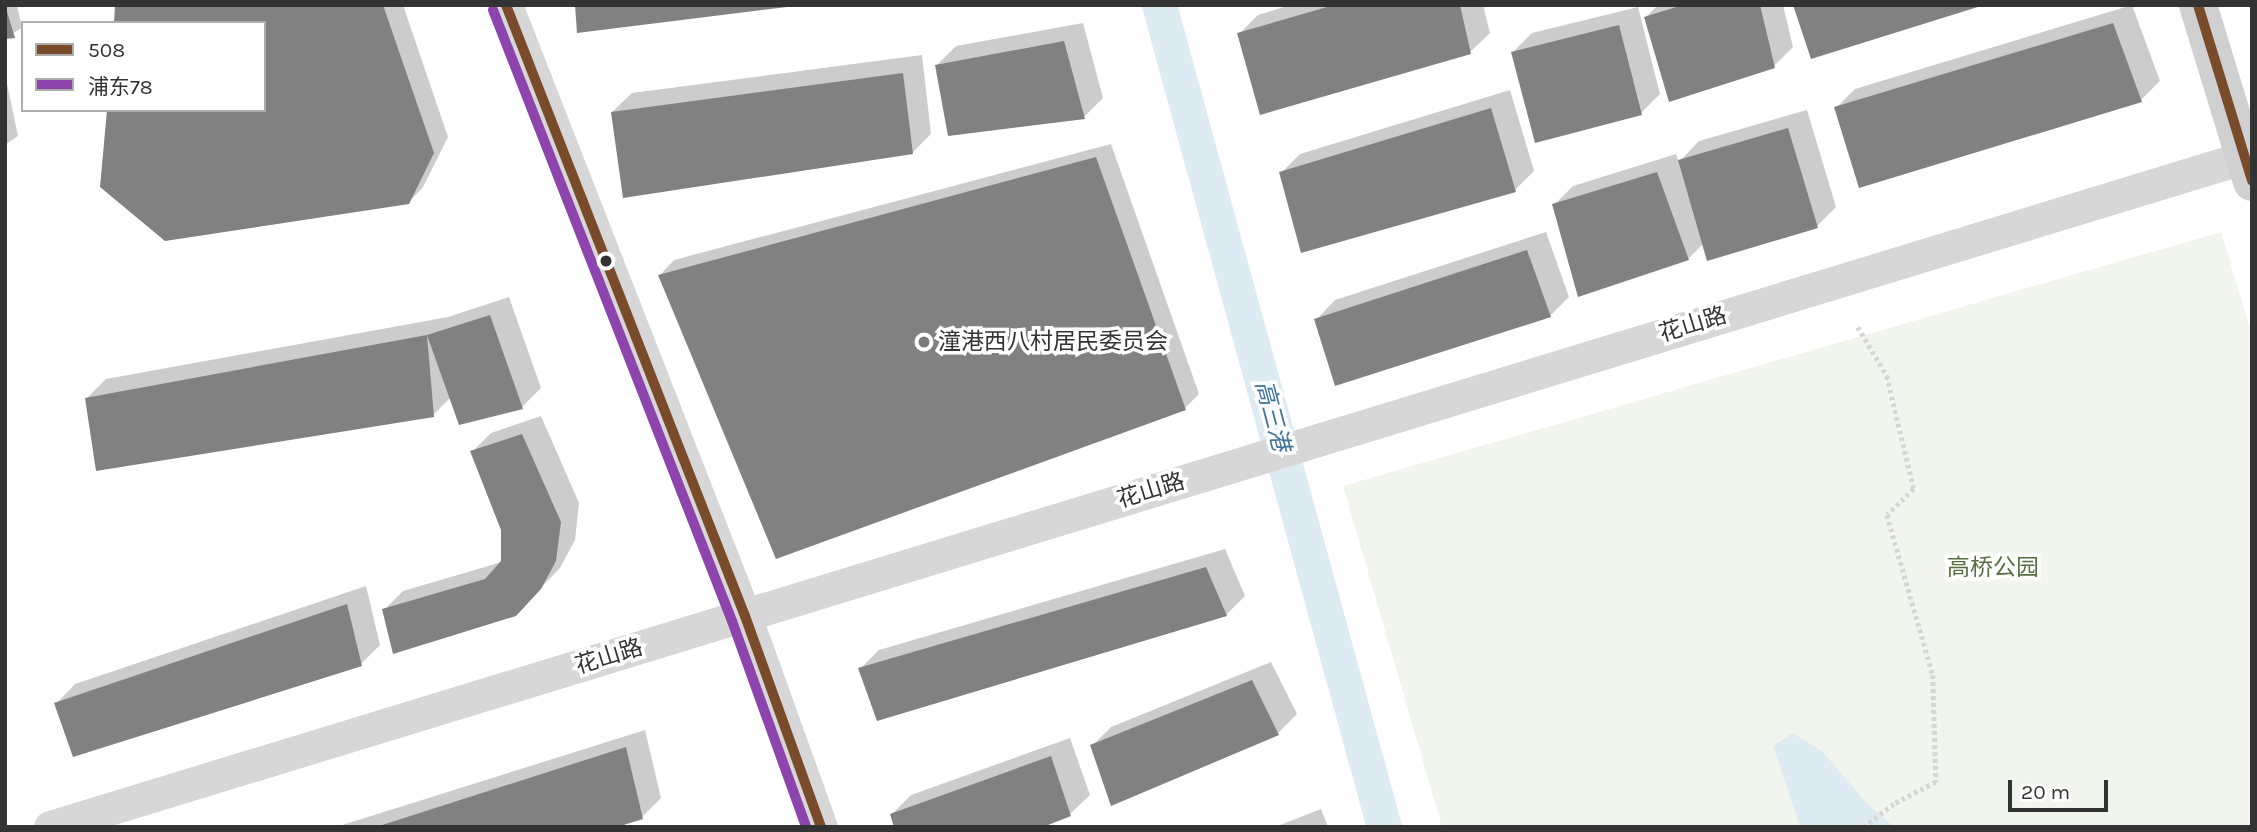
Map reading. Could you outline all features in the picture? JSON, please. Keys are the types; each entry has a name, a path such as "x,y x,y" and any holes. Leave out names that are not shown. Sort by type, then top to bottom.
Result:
{"main road":[{"path":"2198,5 2249,164"}],"street":[{"path":"506,5 745,615 821,827"},
{"name":"花山路","path":"50,827 1223,469 2249,164"}],"path":[{"path":"1857,327 1887,376 1914,489 1888,515 1933,675 1936,782 1894,804 1864,827"}],"green space":[{"name":"高桥公园","path":"2221,232 2252,335 2252,827 1442,827 1343,486"}],"shaded area":[{"path":"1793,733 1822,751 1865,801 1894,827 1800,827 1773,746"}],"building":[{"path":"5,5 15,38 5,39"},
{"path":"115,5 383,5 434,153 409,204 165,241 100,187 107,112 266,112 266,21 114,21"},
{"path":"575,5 787,5 787,7 577,33"},
{"path":"1334,5 1460,5 1471,54 1260,115 1237,33"},
{"path":"1683,5 1760,5 1775,68 1669,102 1644,17"},
{"path":"1793,5 1980,5 1981,6 1811,59"},
{"path":"2113,23 2142,102 1859,188 1834,107"},
{"path":"1619,25 1642,115 1535,143 1511,52"},
{"path":"1064,41 1085,119 948,136 935,65"},
{"path":"903,73 913,154 623,198 611,112"},
{"path":"1491,108 1516,192 1301,253 1279,172"},
{"path":"1788,128 1818,228 1707,261 1678,160"},
{"name":"潼港西八村居民委员会","path":"1096,157 1186,410 776,559 658,275"},
{"path":"1657,172 1689,260 1578,297 1552,204"},
{"path":"1527,250 1551,317 1335,386 1314,319"},
{"path":"490,315 523,409 459,425 427,335"},
{"path":"427,335 434,417 96,471 85,398"},
{"path":"522,434 561,522 556,561 541,589 516,616 393,654 382,609 485,579 501,561 501,530 470,451"},
{"path":"1206,567 1227,616 877,721 858,668"},
{"path":"347,604 362,666 73,757 54,703"},
{"path":"1252,680 1279,735 1111,806 1090,745"},
{"path":"626,747 643,819 617,827 376,827"},
{"path":"1051,756 1071,816 1043,827 894,827 890,814"}],"waterway":[{"name":"高三港","path":"1159,5 1384,827"}],"transit line":[{"name":"508","path":"506,5 745,616 821,827"},
{"name":"508","path":"2198,5 2252,181"},
{"name":"浦东78","path":"493,10 732,621 806,827"}],"place":[{"name":"潼港西八村居民委员会","path":"924,342"}]}
